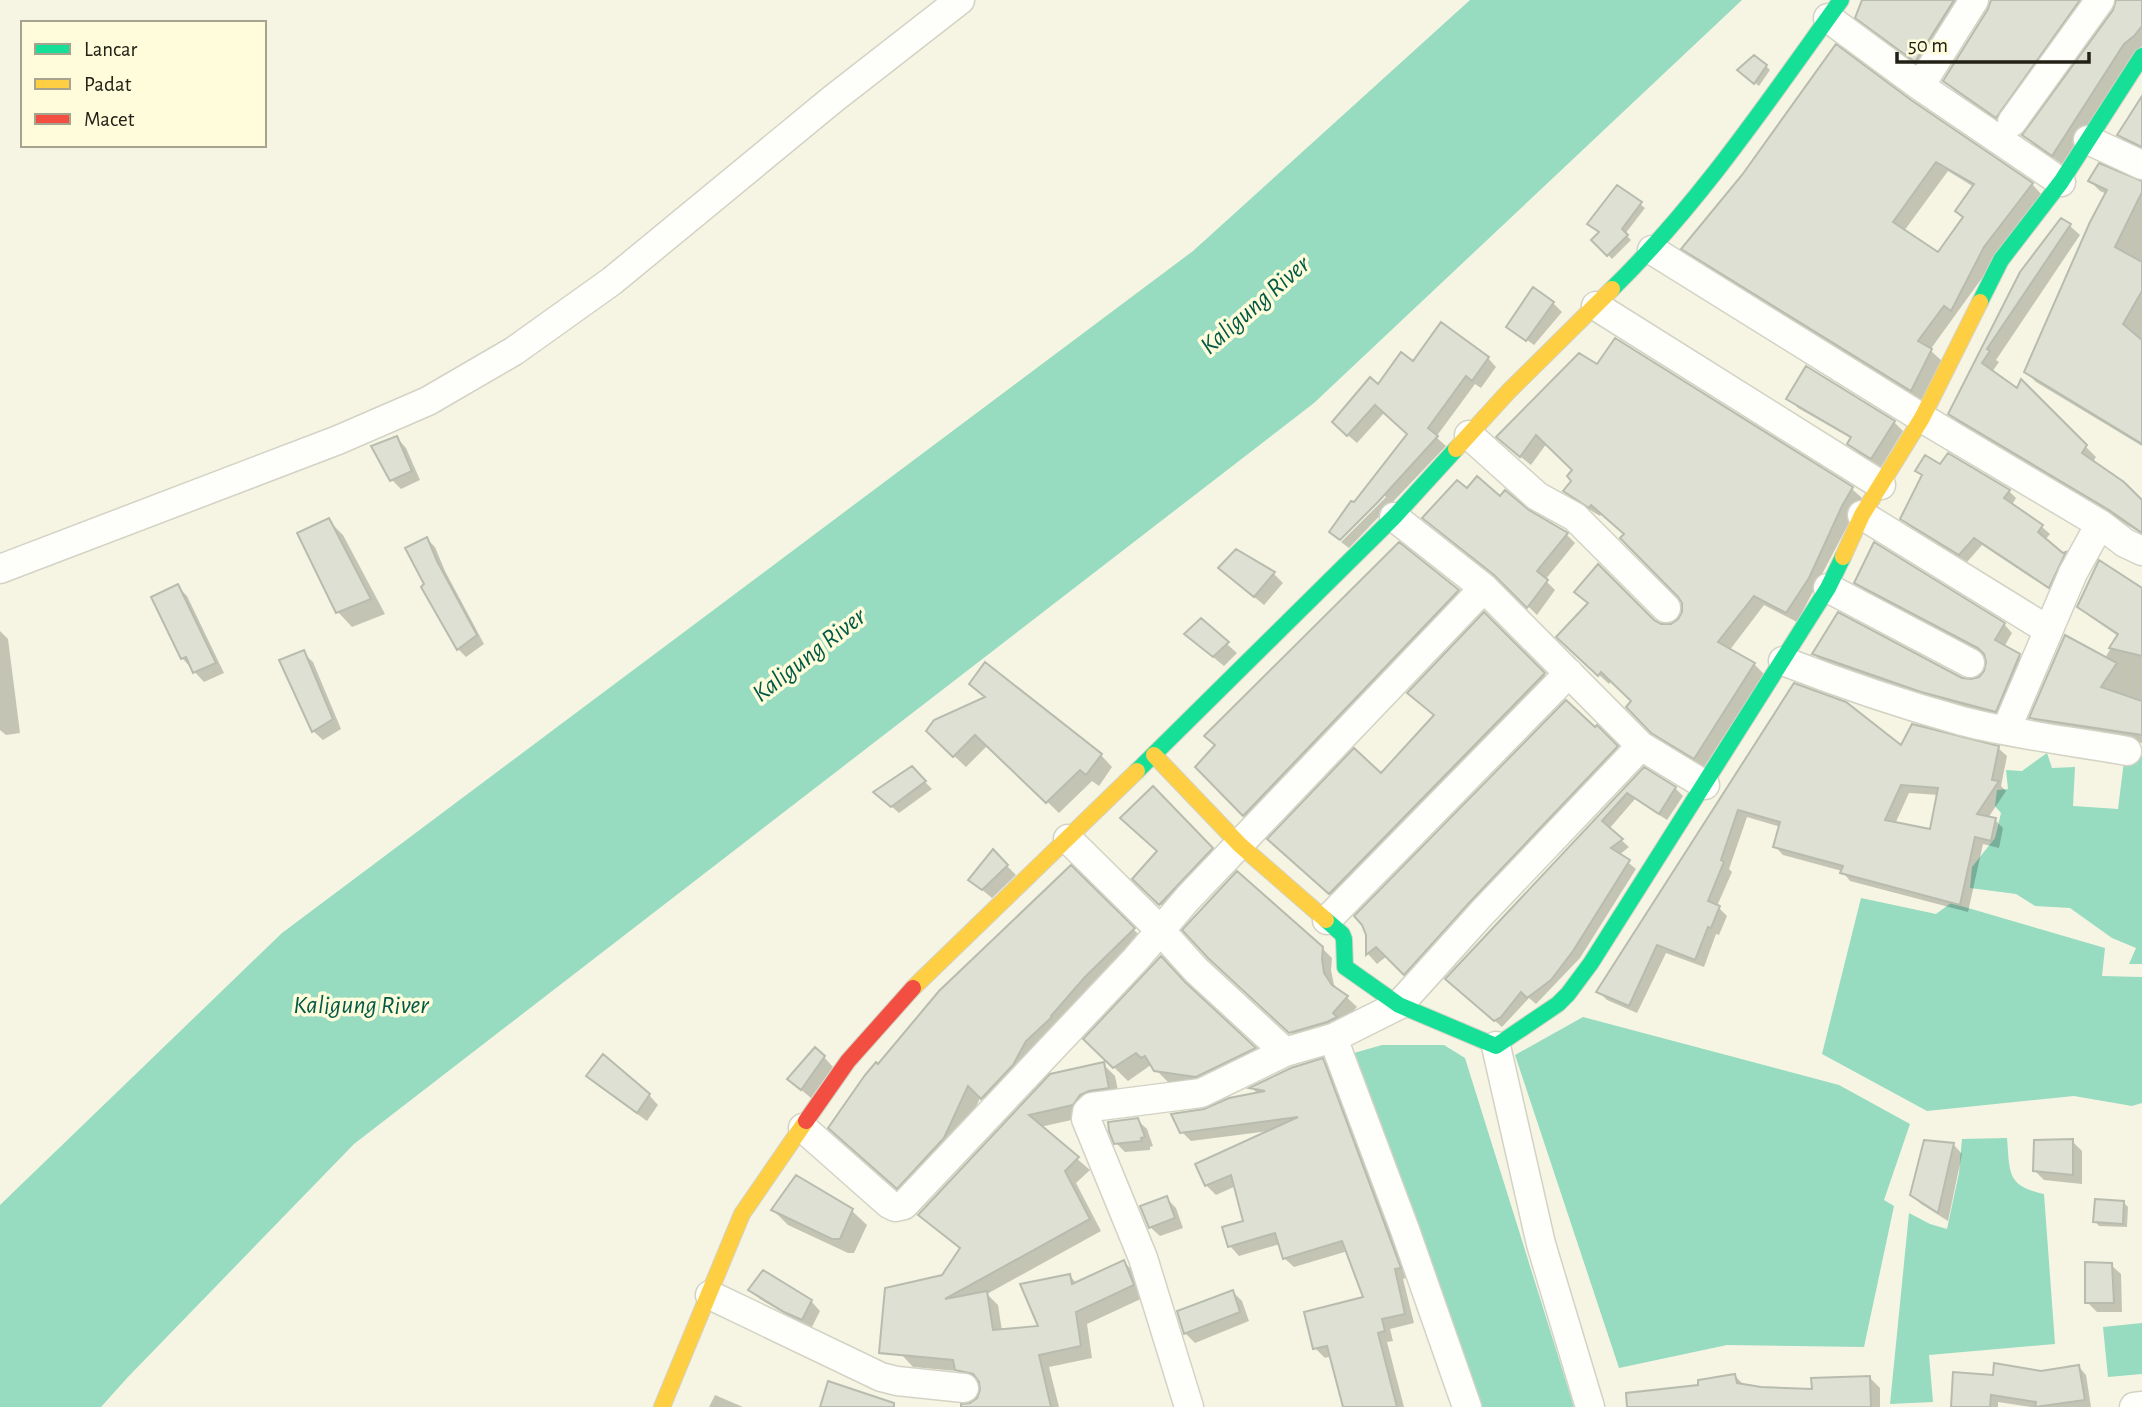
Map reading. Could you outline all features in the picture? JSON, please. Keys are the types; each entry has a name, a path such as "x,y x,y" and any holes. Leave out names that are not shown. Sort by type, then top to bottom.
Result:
{"street":[{"path":"12,564 338,440 428,401 514,351 612,281 833,99 960,0"},
{"path":"1920,86 1974,0"},
{"path":"2012,122 2100,0"},
{"path":"662,1407 742,1214 848,1061 923,976 1068,839 1394,517 1508,392 1652,250 1724,162 1834,9 1920,86 2060,183"},
{"path":"1496,1046 1558,1004 1568,995 1591,963 1828,588 1862,515 1923,418 2001,260 2060,183 2142,56"},
{"path":"2088,140 2142,165"},
{"path":"1652,250 2142,551"},
{"path":"1596,306 1881,485"},
{"path":"1469,435 1537,496 1570,513 1666,608"},
{"path":"1862,515 2048,630"},
{"path":"1394,517 1484,588 1641,746 1705,785"},
{"path":"2006,730 2073,573 2100,524"},
{"path":"803,1128 890,1204 895,1207 904,1205 996,1110 1188,898 1484,588"},
{"path":"1828,588 1970,663"},
{"path":"1783,661 1846,686 1963,721 2127,751"},
{"path":"1327,920 1569,673"},
{"path":"1189,1407 1143,1258 1086,1115 1093,1107 1201,1093 1285,1052 1333,1038 1399,1005 1481,914 1641,746"},
{"path":"1154,755 1240,845 1342,934 1346,942 1343,962 1345,967 1399,1005 1496,1046"},
{"path":"1068,839 1160,930 1196,970 1285,1052"},
{"path":"1333,1038 1405,1230 1467,1407"},
{"path":"1496,1046 1541,1244 1590,1407"},
{"path":"710,1295 881,1377 964,1388"},
{"path":"2134,1407 2142,1406"}],"water":[{"name":"Kaligung River","path":"1470,0 1742,0 1314,403 354,1144 101,1407 0,1407 0,1205 282,933 1193,251"},
{"path":"2047,753 2052,768 2075,767 2073,806 2118,809 2125,753 2142,756 2142,964 2129,964 2136,948 2112,938 2070,908 2035,906 2016,894 1970,888 1972,867 1995,838 2001,813 1995,806 1997,790 2008,789 2006,770 2022,771"},
{"path":"1861,898 1936,914 1951,903 2105,948 2102,976 2142,977 2142,1103 2132,1106 2074,1096 1927,1111 1822,1054"},
{"path":"1583,1017 1839,1085 1910,1124 1884,1200 1894,1206 1864,1347 1727,1345 1619,1368 1515,1055"},
{"path":"1382,1045 1444,1045 1465,1058 1574,1407 1480,1407 1347,1055"},
{"path":"2007,1138 2012,1176 2023,1187 2044,1194 2055,1344 1929,1355 1933,1402 1890,1404 1909,1213 1947,1229 1959,1173 1962,1139"},
{"path":"2142,1323 2142,1374 2108,1377 2103,1327"}],"building":[{"path":"1862,0 1954,0 1915,62 1855,18"},
{"path":"1991,0 2080,0 1996,118 1943,81"},
{"path":"2116,0 2142,0 2142,26 2124,44 2052,156 2022,135 2113,10"},
{"path":"1836,44 1911,100 2033,183 1984,247 1951,311 1944,306 1918,341 1932,349 1911,391 1681,249 1742,175","holes":["1936,162 1974,184 1955,211 1963,217 1938,252 1893,222"]},
{"path":"1754,55 1767,65 1754,84 1737,70"},
{"path":"2142,96 2142,147 2117,135"},
{"path":"2099,163 2142,181 2142,192 2115,247 2142,262 2142,291 2123,324 2142,340 2142,444 2024,372 2090,222 2107,190 2088,181"},
{"path":"1617,185 1642,202 1622,229 1628,235 1607,256 1591,240 1599,232 1587,224"},
{"path":"2061,218 2071,224 1987,349 1990,351 1982,363 2017,388 2021,379 2087,445 2082,453 2124,482 2142,500 2142,533 2109,510 1948,414 2020,272"},
{"path":"1533,287 1554,302 1526,341 1506,327"},
{"path":"1441,322 1489,357 1472,381 1466,376 1428,428 1438,436 1340,540 1329,532 1407,434 1375,405 1347,436 1332,422 1370,377 1378,384 1401,352 1413,361"},
{"path":"1615,338 1853,487 1809,578 1786,613 1754,596 1718,642 1755,663 1694,759 1651,733 1626,707 1631,701 1601,672 1598,676 1556,637 1588,603 1574,592 1598,564 1661,624 1671,624 1678,619 1682,612 1682,603 1620,538 1624,534 1591,505 1589,508 1563,491 1571,481 1567,476 1572,470 1536,435 1520,457 1496,437 1579,353 1597,364"},
{"path":"1806,366 1895,421 1871,459 1847,444 1851,437 1786,399"},
{"path":"397,436 412,471 390,481 371,446"},
{"path":"1948,453 2010,490 2004,498 2043,525 2038,532 2063,553 2066,552 2049,588 1974,538 1959,555 1900,519 1922,475 1915,471 1925,455 1940,464"},
{"path":"1477,476 1500,496 1505,490 1529,510 1568,533 1537,571 1548,580 1527,608 1494,575 1422,518 1457,480 1467,488"},
{"path":"329,518 371,599 336,613 297,533"},
{"path":"427,537 477,635 457,650 421,587 424,584 405,548"},
{"path":"1399,542 1459,590 1243,816 1195,767 1215,745 1204,736"},
{"path":"1874,542 2005,623 1995,640 2020,654 1996,712 1921,692 1812,654 1838,612 1962,678 1979,677 1984,671 1984,654 1978,648 1854,583"},
{"path":"1236,549 1275,572 1254,597 1218,568"},
{"path":"2099,560 2142,588 2142,656 2109,648 2118,634 2077,607"},
{"path":"178,584 216,663 193,673 186,657 181,659 151,597"},
{"path":"1484,612 1545,673 1329,894 1267,839 1354,748 1381,773 1434,715 1407,693"},
{"path":"1201,618 1229,642 1213,657 1184,634"},
{"path":"2065,635 2117,663 2101,687 2142,701 2142,735 2029,718"},
{"path":"304,650 333,719 312,732 279,660"},
{"path":"985,662 1102,754 1086,775 1080,770 1046,803 975,735 953,757 926,731 934,720 985,697 969,684"},
{"path":"1794,683 1846,702 1901,745 1912,724 1999,746 1992,780 1999,781 1977,814 1996,818 1991,841 1975,837 1960,905 1840,873 1843,866 1773,847 1780,822 1738,810 1721,860 1724,862 1708,901 1720,906 1695,960 1657,945 1629,1006 1596,992","holes":["1901,785 1938,788 1930,829 1885,820"]},
{"path":"1566,700 1618,746 1404,975 1376,947 1366,955 1366,935 1354,916"},
{"path":"912,766 926,781 891,807 873,792"},
{"path":"1644,767 1676,787 1659,814 1627,793 1602,821 1623,839 1611,848 1630,860 1573,951 1551,980 1527,998 1521,992 1501,1017 1494,1021 1445,979"},
{"path":"1153,786 1213,848 1159,905 1132,879 1157,851 1120,818"},
{"path":"993,849 1008,865 982,890 968,880"},
{"path":"1071,865 1135,928 1026,1041 1013,1065 981,1099 968,1086 944,1138 897,1189 828,1128 865,1075 876,1062 878,1064 939,991"},
{"path":"1237,871 1323,947 1324,973 1332,985 1348,996 1333,1013 1337,1017 1289,1033 1208,958 1182,930"},
{"path":"1161,956 1256,1048 1196,1077 1154,1071 1145,1056 1141,1058 1136,1053 1113,1068 1083,1039"},
{"path":"815,1047 825,1056 801,1090 787,1079"},
{"path":"603,1054 650,1094 637,1113 586,1076"},
{"path":"1323,1058 1401,1268 1395,1269 1405,1314 1382,1319 1385,1331 1378,1333 1397,1407 1343,1407 1327,1346 1313,1349 1304,1312 1363,1297 1342,1241 1283,1259 1275,1233 1228,1247 1222,1227 1243,1221 1231,1175 1205,1186 1195,1164 1298,1117 1180,1133 1171,1114 1204,1109 1229,1098 1265,1091 1249,1088 1291,1068"},
{"path":"1104,1062 1109,1088 1080,1095 1073,1105 1029,1115 1079,1157 1065,1171 1090,1219 945,1299 987,1291 993,1330 1038,1326 1020,1284 1070,1274 1072,1284 1124,1260 1134,1285 1076,1312 1081,1346 1039,1355 1051,1407 961,1407 961,1404 970,1403 977,1398 979,1382 973,1374 955,1370 953,1360 879,1353 885,1288 942,1275 960,1248 918,1215 1050,1074"},
{"path":"1138,1118 1145,1137 1141,1138 1142,1141 1114,1144 1108,1122"},
{"path":"2073,1139 2073,1175 2033,1171 2034,1140"},
{"path":"1924,1140 1954,1143 1938,1213 1910,1195"},
{"path":"796,1175 853,1209 840,1239 832,1239 771,1210"},
{"path":"1167,1196 1175,1218 1149,1228 1140,1206"},
{"path":"2095,1199 2124,1201 2123,1224 2093,1222"},
{"path":"2085,1262 2112,1263 2114,1303 2085,1303"},
{"path":"763,1270 812,1300 802,1320 748,1290"},
{"path":"1233,1290 1240,1312 1184,1334 1177,1311"},
{"path":"1994,1363 2041,1371 2079,1365 2085,1400 2035,1407 2036,1402 1991,1395 1990,1407 1951,1407 1953,1372 1993,1375"},
{"path":"1735,1374 1737,1383 1812,1389 1811,1378 1870,1376 1871,1407 1627,1407 1626,1393 1698,1385 1698,1380"},
{"path":"828,1381 894,1403 894,1407 820,1407"}],"traffic: fast":[{"path":"1612,289 1675,222 1704,186 1841,0"},
{"path":"1980,302 2001,260 2061,182 2142,56"},
{"path":"1137,771 1394,517 1456,449"},
{"path":"1326,920 1342,934 1345,967 1399,1005 1496,1046 1558,1004 1591,963 1828,588 1843,557"}],"traffic: slow":[{"path":"1456,449 1508,392 1612,289"},
{"path":"1843,557 1862,515 1922,418 1980,302"},
{"path":"1154,755 1240,845 1326,920"},
{"path":"913,988 1137,771"},
{"path":"662,1407 742,1214 806,1121"}],"traffic: jam":[{"path":"806,1121 848,1061 913,988"}]}
